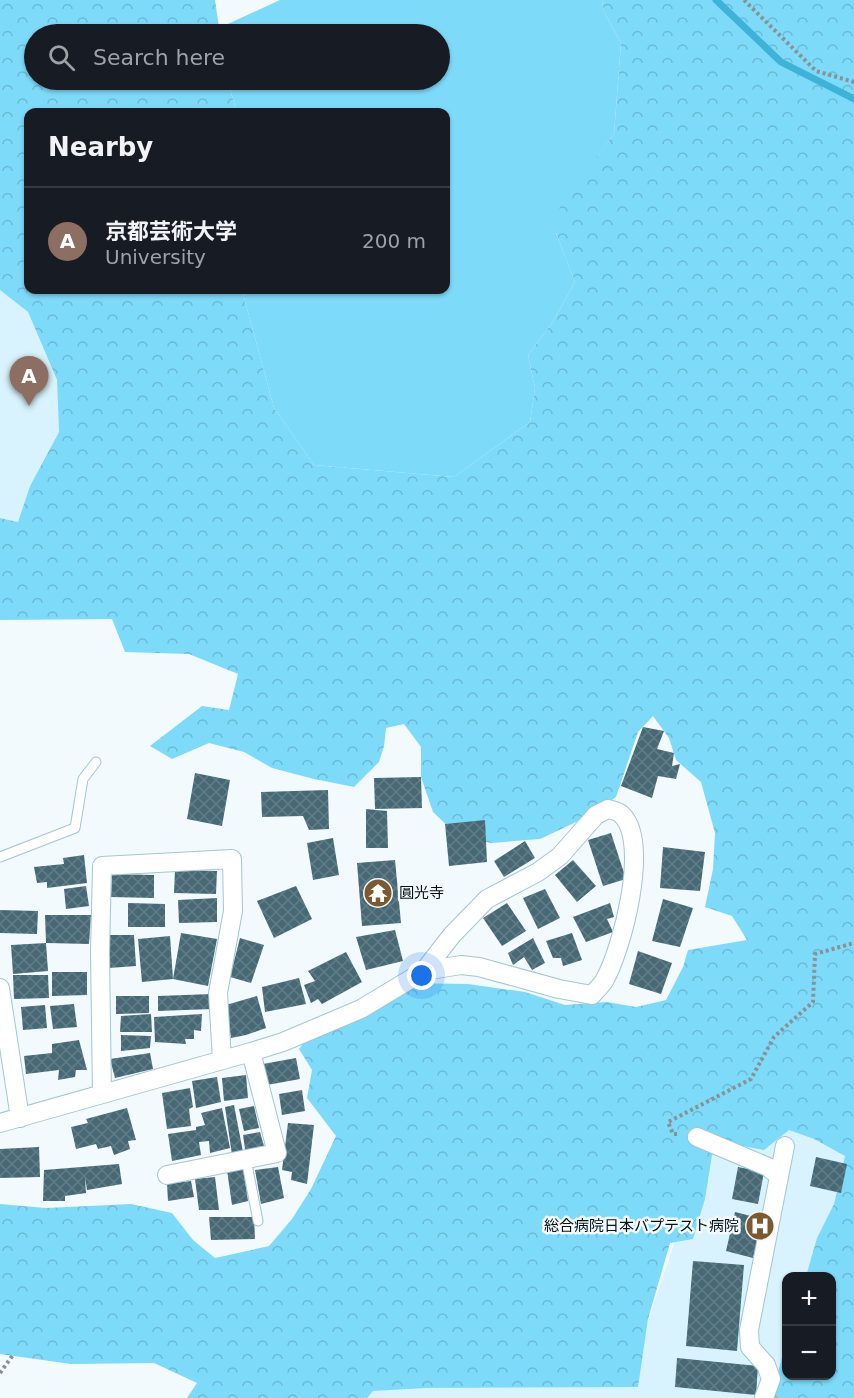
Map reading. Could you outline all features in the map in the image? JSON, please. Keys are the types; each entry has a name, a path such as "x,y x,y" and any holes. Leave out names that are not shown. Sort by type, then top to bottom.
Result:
{"street":[{"path":"0,1123 283,1042 361,1009 424,971 461,964 558,989 592,994 603,984 620,939 635,863 634,843 620,812 608,809 596,815 560,856 538,872 487,899 452,935 424,971"},
{"path":"102,1094 100,953 102,866 232,859 233,911 218,993 222,1060"},
{"path":"0,988 20,1118"},
{"path":"167,1175 277,1153 251,1052"},
{"path":"697,1137 768,1167 779,1176"},
{"path":"764,1398 771,1379 766,1365 750,1347 749,1330 786,1146"}],"lane":[{"path":"0,857 75,828 83,779 96,762"},
{"path":"246,1159 258,1221"}],"path":[{"path":"744,0 816,71 854,82"},
{"path":"697,1137 673,1134 668,1122 751,1079 774,1037 813,1002 815,954 854,943"},
{"path":"0,1373 13,1355"}],"shaded area":[{"path":"0,290 28,312 57,380 59,432 30,486 18,522 0,518"},
{"name":"総合病院日本バプテスト病院","path":"717,1116 854,1138 826,1272 782,1272 782,1380 787,1380 791,1398 356,1398 367,1382 629,1378"}],"green space":[{"path":"0,0 215,0 219,24 24,24 24,90 230,90 236,108 24,108 24,294 243,294 274,408 314,465 454,477 530,422 535,388 528,355 552,323 575,282 556,233 560,205 614,134 621,43 604,12 602,0 854,0 854,1398 771,1398 782,1358 782,1380 836,1380 836,1272 807,1272 817,1238 834,1204 845,1156 814,1139 789,1130 764,1150 726,1143 712,1155 705,1199 693,1239 670,1243 648,1319 638,1387 426,1388 373,1391 367,1398 187,1398 197,1383 154,1363 71,1364 0,1354 0,1204 46,1208 131,1204 172,1213 193,1240 215,1258 269,1246 292,1219 311,1189 336,1136 307,1098 312,1070 299,1049 312,1032 405,983 468,984 525,992 565,1005 607,1002 636,1007 666,1000 683,967 688,950 747,940 732,916 705,907 713,869 715,833 701,782 676,760 669,738 653,716 638,732 616,797 589,816 540,839 491,843 457,835 433,812 421,777 421,747 404,724 386,728 379,762 354,787 272,768 244,752 209,743 172,759 150,746 202,706 229,710 238,674 189,654 125,652 112,619 0,620 0,518 18,522 30,486 59,432 57,380 28,312 0,290"},
{"path":"280,0 602,0 604,12 621,43 614,134 591,165 556,233 575,282 552,323 528,355 535,388 530,422 454,477 314,465 274,408 243,294 450,294 450,108 236,108 230,90 450,90 450,24 228,24"}],"building":[{"path":"643,727 664,731 657,749 674,753 672,766 680,764 676,779 658,776 652,798 621,786"},
{"path":"195,773 230,780 222,826 187,819"},
{"path":"421,777 422,808 375,809 374,778"},
{"path":"328,790 329,829 309,830 303,816 262,817 261,792"},
{"path":"366,809 387,811 388,848 366,848"},
{"path":"485,820 487,862 449,866 445,824"},
{"path":"611,833 626,879 603,886 588,840"},
{"path":"333,838 339,875 313,880 307,843"},
{"path":"525,841 535,858 504,877 494,861"},
{"path":"663,847 705,852 700,891 660,888"},
{"path":"84,855 87,883 47,888 47,882 37,883 34,867 64,864 63,858"},
{"name":"圓光寺","path":"395,860 401,923 362,926 357,863"},
{"path":"573,860 596,886 577,902 555,875"},
{"path":"175,870 217,871 216,894 174,893"},
{"path":"112,874 154,875 154,898 111,897"},
{"path":"86,886 89,906 66,909 64,889"},
{"path":"296,886 312,919 274,938 257,901"},
{"path":"545,889 560,918 538,929 523,898"},
{"path":"217,898 217,922 179,923 178,900"},
{"path":"663,899 693,908 680,947 652,941"},
{"path":"128,903 165,904 165,927 128,927"},
{"path":"507,903 526,931 502,946 483,918"},
{"path":"610,903 614,917 607,919 613,932 586,942 573,917"},
{"path":"0,910 38,911 37,934 0,933"},
{"path":"45,915 91,915 89,944 46,943"},
{"path":"395,930 403,961 366,970 356,937"},
{"path":"181,933 217,939 208,986 173,979"},
{"path":"572,933 582,960 563,966 561,958 553,958 546,941"},
{"path":"109,935 134,935 136,966 109,968"},
{"path":"170,936 173,979 142,982 138,939"},
{"path":"240,938 264,945 251,983 230,977"},
{"path":"533,938 545,963 532,970 524,957 513,965 508,953"},
{"path":"46,943 48,971 13,974 11,945"},
{"path":"638,951 672,963 661,994 629,984"},
{"path":"346,952 362,982 322,1004 318,999 311,1003 304,985 315,981 308,971"},
{"path":"52,972 87,972 87,995 52,996"},
{"path":"13,975 48,975 49,998 14,999"},
{"path":"299,978 306,1004 265,1012 262,987"},
{"path":"212,994 212,1009 158,1011 158,996"},
{"path":"116,996 149,996 149,1013 116,1014"},
{"path":"257,996 266,1028 231,1038 226,1005"},
{"path":"74,1004 77,1027 53,1029 50,1006"},
{"path":"45,1005 47,1028 23,1030 21,1007"},
{"path":"151,1014 152,1032 120,1032 121,1016"},
{"path":"202,1014 201,1031 194,1030 194,1039 185,1039 186,1044 155,1042 154,1017"},
{"path":"121,1035 151,1036 150,1048 121,1051"},
{"path":"79,1040 87,1070 76,1070 75,1077 58,1080 59,1070 26,1074 24,1056 52,1053 52,1044"},
{"path":"150,1053 153,1069 115,1078 110,1059"},
{"path":"296,1058 300,1079 267,1085 263,1064"},
{"path":"246,1075 248,1098 224,1101 222,1078"},
{"path":"217,1077 221,1102 196,1108 192,1081"},
{"path":"190,1088 193,1107 189,1109 191,1126 167,1129 162,1093"},
{"path":"302,1090 305,1111 282,1115 279,1094"},
{"path":"234,1105 243,1152 232,1155 225,1107"},
{"path":"254,1106 259,1128 244,1131 239,1109"},
{"path":"127,1108 136,1140 128,1141 130,1149 114,1155 111,1146 98,1149 96,1144 76,1149 71,1127 88,1123 86,1119"},
{"path":"222,1108 230,1148 210,1153 209,1141 199,1142 201,1155 172,1161 168,1134 196,1130 196,1127 205,1125 201,1113"},
{"path":"288,1123 314,1125 307,1184 291,1180 292,1172 282,1170"},
{"path":"260,1132 264,1146 257,1147 257,1153 246,1156 243,1135"},
{"path":"39,1147 40,1177 0,1178 0,1149"},
{"path":"816,1157 847,1164 841,1193 810,1186"},
{"path":"119,1164 122,1184 87,1190 85,1177 86,1193 65,1196 65,1201 43,1201 44,1170"},
{"path":"243,1167 248,1201 232,1205 227,1170"},
{"path":"278,1167 284,1198 261,1204 255,1170"},
{"path":"738,1167 764,1172 758,1204 732,1199"},
{"path":"215,1177 219,1210 199,1210 195,1179"},
{"path":"191,1181 194,1197 168,1201 167,1184"},
{"path":"735,1212 763,1219 753,1258 726,1251"},
{"path":"209,1217 254,1217 255,1239 211,1240"},
{"path":"693,1261 744,1265 737,1351 686,1346"},
{"path":"677,1358 758,1366 756,1395 675,1387"}],"waterway":[{"path":"716,0 781,62 854,99"}],"place":[{"name":"京都芸術大学","path":"29,406"},
{"name":"圓光寺","path":"378,893"},
{"name":"総合病院日本バプテスト病院","path":"760,1226"}]}
